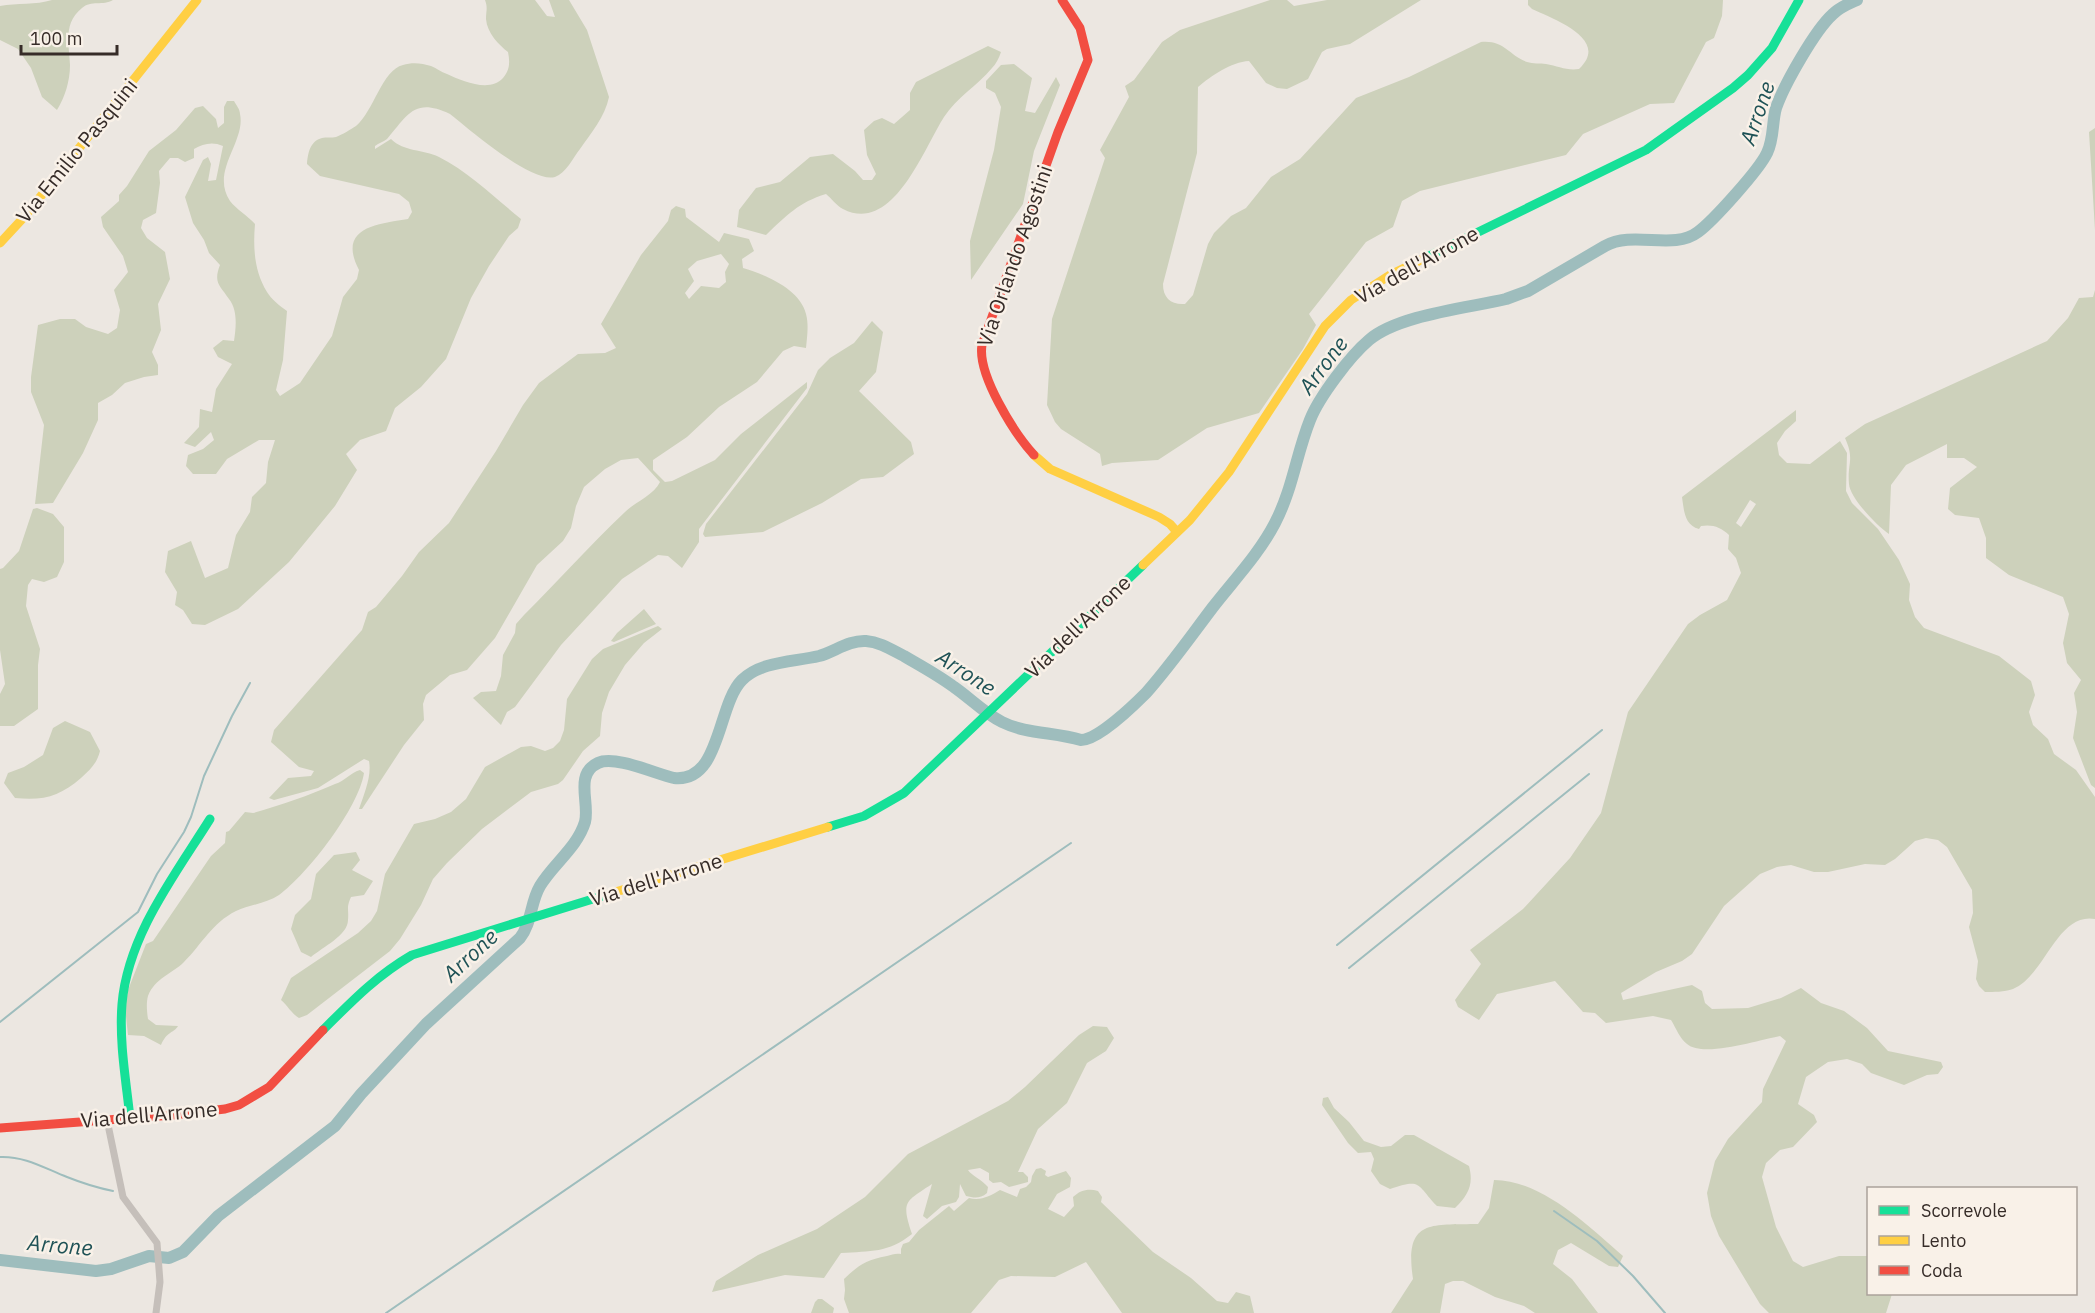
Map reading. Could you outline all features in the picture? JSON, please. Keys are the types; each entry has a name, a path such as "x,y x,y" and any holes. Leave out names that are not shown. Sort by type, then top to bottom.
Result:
{"street":[{"name":"Via Emilio Pasquini","path":"0,243 25,216 197,0"},
{"name":"Via Orlando Agostini","path":"1062,0 1082,32 1088,60 1058,132 982,345 982,367 1029,451 1040,463 1159,517 1177,532"},
{"name":"Via dell'Arrone","path":"0,1128 211,1112 239,1105 269,1087 363,989 388,969 412,956 864,816 904,793 1177,532 1229,472 1314,341 1330,319 1345,305 1390,275 1646,150 1748,75 1774,44 1799,0"},
{"path":"130,1118 122,1015 123,991 132,957 152,913 210,819"},
{"path":"107,1120 123,1197 131,1211 154,1237 158,1249 160,1270 156,1313"}],"green space":[{"path":"52,0 113,0 86,6 72,20 68,34 69,77 65,94 57,110 42,97 31,68 18,49 0,40 0,6"},
{"path":"485,0 535,0 547,16 555,17 549,0 569,0 587,30 609,97 604,111 569,165 555,177 545,177 517,164 450,114 428,107 413,111 387,139 375,146 375,149 391,139 402,146 433,154 450,163 521,219 518,228 509,236 471,298 446,359 421,387 395,408 386,431 360,440 346,454 357,470 335,506 289,562 238,609 205,625 192,624 183,610 175,605 177,592 165,572 168,551 191,541 205,578 228,568 236,535 250,512 252,497 266,483 268,462 275,440 259,440 227,459 216,474 193,474 186,466 188,455 203,449 214,440 211,432 195,447 184,443 199,427 200,409 212,412 216,389 232,364 218,357 213,348 223,340 234,341 236,325 234,308 218,284 217,276 220,265 209,253 193,223 185,197 203,160 208,157 211,164 208,181 216,180 223,146 211,143 201,146 194,149 194,158 185,162 178,158 170,158 159,171 160,183 156,213 143,220 141,228 147,238 165,252 170,279 158,304 161,330 152,352 158,365 158,375 125,383 112,395 98,403 98,420 83,453 53,503 35,504 44,425 31,392 38,325 60,319 75,319 86,327 108,334 117,328 120,310 114,290 128,272 123,256 103,227 101,217 119,201 119,195 149,151 176,130 195,108 203,106 216,119 218,128 224,123 224,107 227,101 234,101 239,110 240,125 226,168 225,190 230,201 255,224 254,250 259,276 269,295 287,311 283,360 276,390 280,396 300,383 332,336 343,297 357,279 359,270 353,256 356,237 373,226 408,219 412,212 409,202 399,194 320,176 307,164 310,148 318,140 336,137 356,126 368,111 389,75 403,65 413,63 428,65 460,80 476,84 491,85 503,78 509,66 508,52 491,34 486,19"},
{"path":"1270,0 1287,0 1294,6 1327,0 1421,0 1350,44 1322,52 1308,79 1287,89 1266,83 1249,61 1228,67 1198,87 1197,153 1163,284 1166,297 1172,302 1185,304 1193,295 1208,244 1214,233 1231,216 1246,208 1271,177 1300,159 1356,98 1409,77 1481,42 1496,43 1527,62 1579,69 1587,58 1588,48 1584,39 1565,24 1532,9 1528,5 1528,0 1723,0 1722,16 1714,38 1706,42 1674,103 1650,104 1583,134 1566,155 1420,191 1402,201 1393,227 1366,242 1309,314 1316,325 1303,349 1259,413 1207,428 1158,460 1112,463 1102,466 1100,454 1061,429 1047,405 1052,319 1105,158 1100,150 1129,97 1125,86 1134,80 1162,42 1180,30"},
{"path":"988,46 1001,52 996,63 949,110 905,184 892,199 877,210 861,214 843,209 826,194 800,205 766,235 737,227 739,210 756,188 780,182 810,157 833,154 863,180 872,180 876,174 867,155 864,130 874,121 882,118 894,124 910,110 910,93 916,82"},
{"path":"1014,64 1032,78 1025,111 1035,113 1056,77 1060,85 1034,151 1023,204 971,280 970,241 994,150 1001,107 995,93 986,88 986,81 1001,65"},
{"path":"2095,128 2095,230 2089,132"},
{"path":"676,206 685,209 686,217 719,242 724,233 749,239 754,251 742,259 743,268 781,284 797,297 806,314 807,335 806,348 794,346 783,351 757,382 719,407 687,437 653,460 653,470 665,482 672,481 715,460 741,434 807,382 807,388 699,529 699,542 682,568 668,556 658,555 622,579 561,645 515,707 507,712 501,725 473,698 481,692 496,691 501,676 503,655 515,633 516,624 629,508 657,487 660,482 638,458 621,460 605,469 584,487 576,506 571,528 563,541 537,565 495,638 467,670 450,675 426,695 423,704 424,720 404,745 362,809 359,809 369,773 369,761 364,759 318,788 274,800 269,798 288,778 311,776 314,771 299,767 271,742 274,730 362,630 368,612 376,607 419,552 449,523 539,383 578,354 605,353 616,348 601,324 641,255 668,221 671,210","holes":["721,254 729,264 725,272 726,282 719,288 701,286 689,299 685,293 694,281 688,269 697,261"]},
{"path":"2095,290 2095,788 2091,785 2073,738 2077,712 2074,693 2081,680 2067,663 2063,643 2069,614 2063,597 2009,575 1986,558 1986,538 1979,518 1955,515 1948,509 1950,488 1977,467 1964,458 1947,458 1947,444 1906,465 1891,485 1889,534 1878,525 1854,497 1849,484 1850,457 1845,438 1865,424 2047,341 2068,318 2079,298 2093,297"},
{"path":"872,321 883,332 876,372 859,391 911,442 914,454 883,477 861,479 822,503 763,532 705,537 703,534 706,524 807,394 818,370 830,358 854,343"},
{"path":"1796,410 1796,421 1777,443 1779,455 1787,463 1810,464 1840,441 1847,453 1846,491 1852,503 1878,529 1899,560 1910,584 1909,600 1915,617 1924,628 1999,656 2031,681 2035,695 2029,712 2033,725 2048,739 2054,754 2076,770 2095,797 2095,919 2082,919 2071,925 2034,972 2013,989 1985,992 1979,986 1976,979 1978,961 1969,927 1973,913 1972,890 1947,847 1938,840 1926,838 1915,841 1885,865 1865,864 1828,872 1814,872 1791,865 1777,867 1760,874 1724,906 1692,954 1621,993 1623,1000 1692,985 1702,991 1705,1003 1712,1009 1748,1008 1781,998 1801,988 1821,1003 1844,1011 1867,1028 1888,1051 1941,1062 1943,1067 1938,1074 1927,1075 1904,1085 1871,1073 1862,1064 1847,1059 1828,1062 1806,1077 1798,1104 1814,1115 1817,1122 1793,1147 1780,1150 1766,1163 1762,1177 1776,1227 1793,1261 1803,1267 1839,1256 1867,1256 1867,1295 1892,1295 1886,1313 1769,1313 1760,1304 1719,1236 1711,1216 1707,1193 1715,1161 1728,1139 1762,1102 1763,1089 1786,1041 1780,1036 1718,1049 1695,1048 1682,1039 1671,1020 1653,1016 1606,1023 1595,1013 1583,1012 1555,981 1497,994 1479,1020 1458,1007 1455,1000 1481,964 1470,950 1523,909 1570,858 1601,813 1628,712 1688,624 1727,600 1741,573 1736,558 1728,549 1729,535 1709,525 1701,526 1699,529 1694,527 1688,521 1682,497","holes":["1750,500 1756,504 1741,527 1736,523"]},
{"path":"37,508 53,514 64,527 64,562 57,577 44,582 32,579 28,585 26,606 40,649 38,709 14,726 0,726 0,694 5,684 0,650 0,569 19,551 33,509"},
{"path":"644,609 656,624 614,642 611,641 617,633"},
{"path":"658,626 662,629 644,643 625,665 609,692 602,713 600,736 583,751 563,780 558,784 531,792 482,829 433,879 421,905 390,951 307,1015 299,1018 294,1014 281,1000 291,978 358,933 371,921 377,911 385,874 414,824 451,812 466,799 485,767 521,747 531,746 545,751 553,748 560,741 564,730 567,699 592,659 603,649"},
{"path":"65,721 90,732 100,751 91,769 59,793 35,799 15,798 4,783 8,773 24,767 43,755 53,728"},
{"path":"360,770 364,773 353,803 343,821 304,872 279,895 236,911 220,922 184,962 159,980 151,990 147,1002 148,1019 156,1025 178,1026 161,1045 144,1036 128,1035 125,1007 128,990 146,944 153,941 211,856 225,843 226,832 245,812 253,813 305,796 339,783"},
{"path":"356,852 360,860 352,870 373,881 364,895 351,897 344,931 311,957 301,952 291,929 295,915 311,899 316,874 334,855"},
{"path":"1093,1026 1107,1027 1114,1038 1106,1051 1087,1063 1067,1103 1038,1129 1018,1172 1023,1172 1028,1177 1028,1182 1009,1187 1001,1182 993,1183 989,1180 989,1173 980,1168 968,1170 988,1187 987,1193 977,1198 966,1196 960,1184 959,1197 956,1202 942,1206 927,1219 923,1216 932,1184 908,1203 906,1208 912,1234 895,1245 879,1250 841,1253 824,1278 785,1275 712,1292 716,1281 758,1255 817,1229 865,1197 908,1154 1008,1101 1079,1035"},
{"path":"1328,1097 1334,1108 1364,1141 1381,1147 1391,1146 1405,1135 1414,1135 1469,1166 1471,1179 1469,1189 1463,1199 1455,1208 1437,1206 1418,1185 1408,1184 1390,1189 1380,1184 1371,1171 1374,1159 1371,1152 1358,1153 1348,1143 1322,1105 1323,1098"},
{"path":"1041,1168 1046,1171 1045,1175 1048,1177 1066,1171 1071,1178 1070,1187 1057,1194 1048,1209 1064,1217 1074,1206 1073,1197 1085,1190 1098,1191 1102,1197 1101,1202 1153,1252 1191,1278 1217,1301 1228,1303 1236,1292 1250,1296 1254,1313 1122,1313 1086,1262 1055,1277 1011,1276 999,1280 971,1313 849,1313 844,1299 844,1279 858,1267 873,1259 901,1254 903,1244 909,1242 919,1230 949,1206 954,1211 969,1198 989,1196 1000,1190 1017,1197 1020,1189 1031,1182 1036,1169"},
{"path":"1494,1180 1512,1182 1547,1196 1580,1219 1623,1256 1618,1267 1609,1266 1571,1243 1558,1250 1553,1264 1572,1279 1598,1313 1535,1313 1524,1306 1495,1297 1463,1281 1453,1281 1445,1284 1440,1313 1391,1313 1413,1279 1411,1259 1417,1235 1424,1229 1434,1226 1478,1224 1489,1208"},
{"path":"818,1299 822,1299 834,1308 833,1313 811,1313"}],"waterway":[{"name":"Arrone","path":"0,1260 96,1271 111,1269 149,1256 169,1258 183,1252 218,1216 335,1126 361,1094 426,1024 520,938 527,926 540,886 571,848 585,822 584,790 587,774 591,768 598,763 615,761 674,778 689,776 701,768 710,756 734,692 742,680 759,669 778,663 819,656 854,642 866,641 890,649 942,678 989,714 1011,726 1081,740 1106,728 1155,683 1262,545 1281,510 1314,411 1336,377 1361,347 1382,331 1397,324 1434,313 1506,299 1528,291 1605,246 1616,242 1677,240 1698,232 1735,195 1767,153 1780,98 1818,32 1836,12 1857,0"},
{"path":"0,1022 138,912 157,874 184,832 204,776 250,683"},
{"path":"1337,945 1602,730"},
{"path":"1349,968 1589,774"},
{"path":"386,1313 1071,843"},
{"path":"0,1157 34,1163 78,1181 113,1191"},
{"path":"1554,1211 1597,1241 1633,1276 1665,1313"}],"traffic: fast":[{"path":"1425,258 1646,150 1748,75 1772,48 1799,0"},
{"path":"828,827 864,816 904,793 1143,565"},
{"path":"130,1118 121,1032 126,979 133,954 155,907 210,819"},
{"path":"323,1030 376,980 412,955 609,894"}],"traffic: slow":[{"path":"0,243 25,216 197,0"},
{"path":"1143,565 1190,520 1229,472 1325,326 1351,300 1390,275 1425,258"},
{"path":"1034,455 1050,469 1159,517 1177,532"},
{"path":"609,894 828,827"}],"traffic: jam":[{"path":"1034,455 1007,418 991,387 985,371 982,345 1058,132 1088,60 1080,28 1062,0"},
{"path":"0,1128 173,1115 225,1109 239,1105 269,1087 323,1030"}]}
